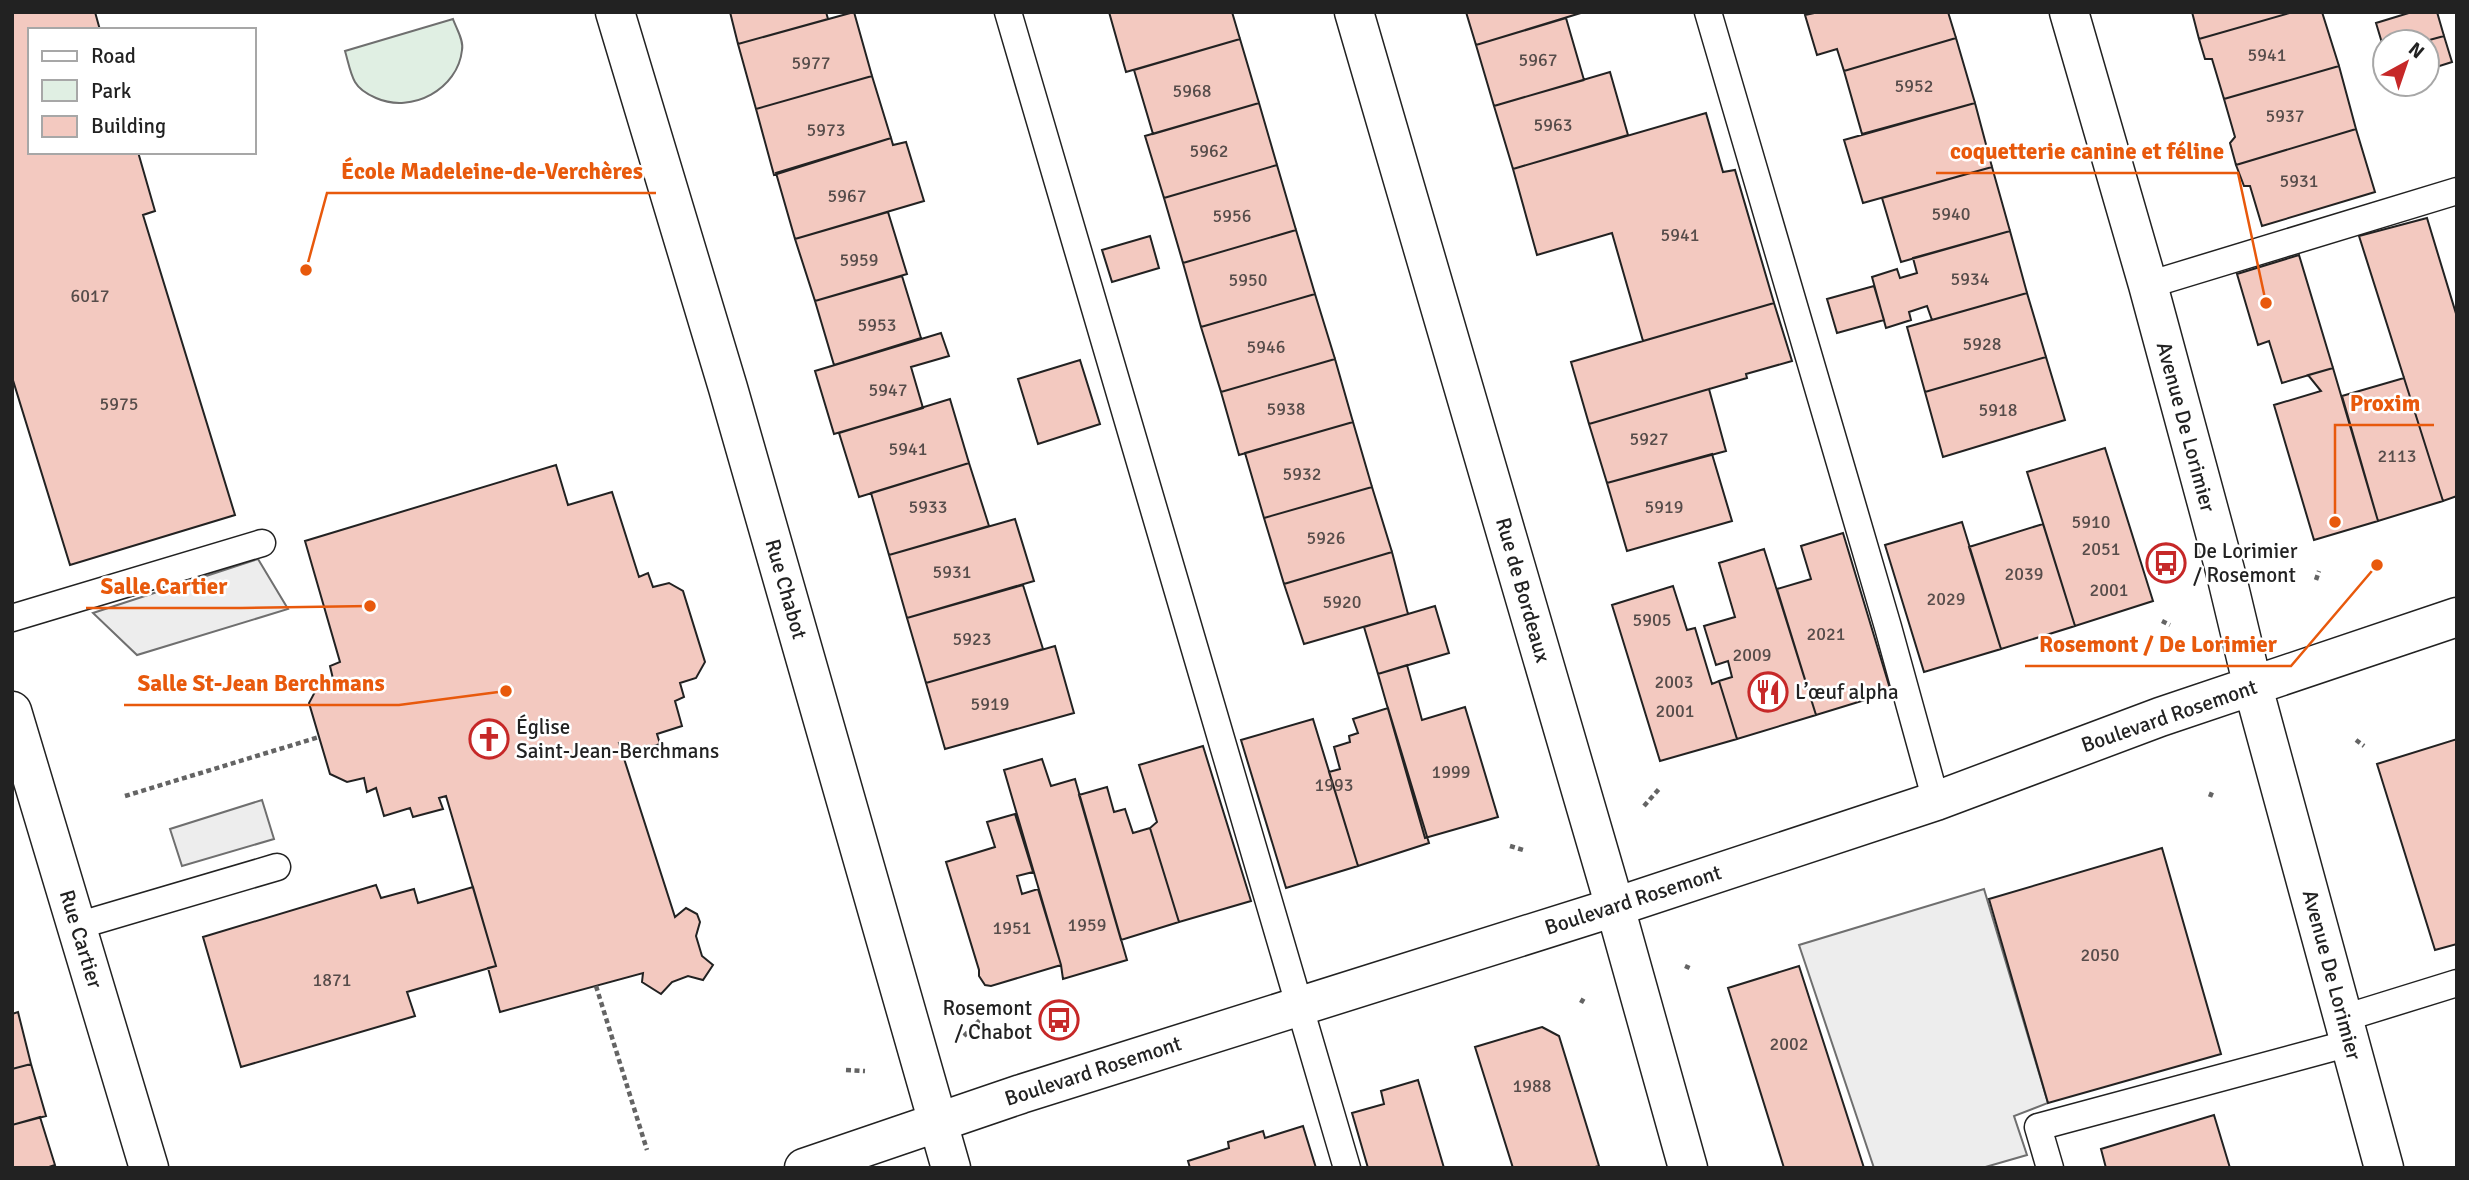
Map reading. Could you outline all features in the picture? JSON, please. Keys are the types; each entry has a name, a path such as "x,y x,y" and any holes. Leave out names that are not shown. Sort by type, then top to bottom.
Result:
{"main road":[{"name":"Rue Chabot","path":"615,12 743,441 951,1168"},
{"name":"Rue de Bordeaux","path":"1354,12 1615,907 1688,1168"},
{"name":"Avenue De Lorimier","path":"2069,12 2148,285 2225,570 2253,687 2384,1168"},
{"name":"Boulevard Rosemont","path":"804,1168 1299,1006 1615,907 1936,800 2160,717 2457,617"},
{"name":"Rue Cartier","path":"12,711 149,1168"}],"lane":[{"path":"1008,12 1347,1168"},
{"path":"1708,12 1936,800"},
{"path":"2148,285 2457,191"},
{"path":"12,618 262,543"},
{"path":"77,926 277,867"},
{"path":"2050,1168 2038,1127 2347,1030 2457,983"}],"path":[{"path":"2316,580 2319,571"},
{"path":"2162,621 2170,625"},
{"path":"125,796 319,737"},
{"path":"2356,740 2364,746"},
{"path":"1644,806 1659,789"},
{"path":"1510,846 1523,850"},
{"path":"1685,966 1692,969"},
{"path":"596,986 647,1150"},
{"path":"1581,1003 1585,996"},
{"path":"963,1037 982,1018"},
{"path":"846,1070 864,1071"}],"green space":[{"path":"453,19 462,42 459,64 443,87 431,95 404,103 390,102 370,95 355,82 345,51"}],"shaded area":[{"path":"258,559 288,609 137,655 93,613"},
{"path":"262,800 274,839 182,866 170,829"},
{"path":"1984,889 2048,1103 2014,1116 2027,1155 1982,1168 1874,1168 1799,945"}],"building":[{"path":"12,12 95,12 99,28 28,28 28,154 139,154 155,211 143,215 235,515 70,565 12,377"},
{"path":"730,12 826,12 828,19 738,44"},
{"path":"854,12 872,76 756,109 738,44"},
{"path":"1109,12 1232,12 1240,39 1126,72"},
{"path":"1466,12 1584,12 1476,45"},
{"path":"1819,12 1948,12 1956,38 1844,71 1837,49 1817,55 1805,15"},
{"path":"2192,12 2293,12 2199,39"},
{"path":"2293,12 2322,12 2339,66 2224,99 2212,59 2205,59 2199,39"},
{"path":"2412,12 2437,12 2444,36 2441,37 2441,28 2378,28 2376,23"},
{"path":"1566,18 1584,80 1494,106 1476,45"},
{"path":"2444,36 2452,62 2441,66 2441,37"},
{"path":"1956,38 1975,103 1862,134 1844,71"},
{"path":"1240,39 1259,103 1153,134 1134,70"},
{"path":"2339,66 2356,129 2236,165 2230,143 2235,137 2224,99"},
{"path":"1610,72 1628,135 1513,169 1494,106"},
{"path":"872,76 891,138 774,175 756,109"},
{"path":"1259,103 1277,165 1164,198 1145,136"},
{"path":"1975,103 1992,167 1863,203 1844,140"},
{"path":"1706,113 1723,172 1735,170 1774,303 1643,341 1612,233 1537,255 1513,169"},
{"path":"2356,129 2375,192 2262,226 2250,186 2244,186 2236,165"},
{"path":"891,138 893,145 906,142 924,201 795,239 776,173"},
{"path":"1277,165 1296,230 1183,263 1164,198"},
{"path":"1992,167 2010,231 1901,262 1882,198"},
{"path":"888,212 907,274 815,301 795,239"},
{"path":"2427,218 2457,317 2457,496 2443,501 2359,236"},
{"path":"1296,230 1315,294 1201,327 1183,263"},
{"path":"2010,231 2027,293 1932,320 1927,306 1909,312 1911,320 1886,328 1872,277 1897,269 1900,278 1917,273 1913,258"},
{"path":"1150,236 1159,268 1112,282 1102,250"},
{"path":"2299,255 2333,368 2282,383 2269,341 2258,345 2237,274"},
{"path":"902,276 921,338 834,365 815,301"},
{"path":"1874,286 1884,320 1837,333 1827,299"},
{"path":"2027,293 2046,357 1925,392 1907,327"},
{"path":"1315,294 1335,359 1221,392 1201,327"},
{"path":"1774,303 1792,361 1746,374 1747,378 1589,424 1571,362"},
{"path":"941,333 949,356 911,367 923,408 834,434 815,371"},
{"path":"2046,357 2065,420 1943,457 1925,392"},
{"path":"1335,359 1353,422 1239,455 1221,392"},
{"path":"1080,360 1100,424 1038,444 1018,379"},
{"path":"2333,368 2378,521 2314,540 2274,405 2321,391 2308,375"},
{"path":"2404,378 2443,501 2378,521 2342,396"},
{"path":"1709,389 1726,451 1607,483 1589,424"},
{"path":"950,399 969,463 859,497 839,433"},
{"path":"1353,422 1372,487 1264,518 1245,453"},
{"path":"2105,448 2153,601 2075,626 2027,472"},
{"path":"1712,454 1732,521 1627,551 1607,483"},
{"path":"969,463 989,526 889,555 871,493"},
{"name":"Église Saint-Jean-Berchmans","path":"556,465 568,505 612,492 639,577 648,573 653,587 669,583 683,591 705,662 696,678 680,683 684,697 675,701 682,726 657,734 660,744 629,754 626,742 619,743 675,917 686,908 697,914 700,922 696,936 702,956 713,965 703,980 688,976 672,982 661,994 642,982 643,973 500,1012 488,968 496,966 446,796 439,798 443,809 413,817 410,808 384,816 376,788 367,792 364,778 347,782 330,774 309,703 317,688 334,683 330,666 340,662 305,541"},
{"path":"1372,487 1392,552 1284,584 1264,518"},
{"path":"1015,519 1034,581 907,618 889,555"},
{"path":"1962,522 2001,649 1924,672 1885,545"},
{"path":"2043,524 2075,626 2001,649 1969,547"},
{"path":"1843,533 1891,692 1816,715 1777,589 1811,579 1801,546"},
{"path":"1764,549 1816,715 1737,739 1719,681 1732,677 1728,661 1716,665 1704,626 1735,617 1719,563"},
{"path":"1392,552 1408,614 1304,644 1284,584"},
{"path":"1023,585 1043,649 926,683 907,618"},
{"path":"1673,586 1687,630 1695,628 1712,684 1719,681 1737,739 1660,761 1612,605"},
{"path":"1435,606 1449,653 1378,674 1364,627"},
{"path":"1055,646 1074,713 945,749 926,683"},
{"path":"1407,665 1422,720 1465,707 1498,817 1425,838 1378,674"},
{"path":"1388,708 1429,843 1358,866 1329,772 1340,769 1334,747 1350,742 1349,736 1358,733 1353,719"},
{"path":"1313,719 1358,866 1286,888 1241,740"},
{"path":"2457,739 2457,944 2435,950 2377,764"},
{"path":"1203,746 1251,901 1179,922 1150,828 1157,822 1139,765"},
{"path":"1042,759 1051,786 1075,779 1127,960 1063,979 1004,770"},
{"path":"1107,787 1114,812 1125,809 1133,833 1150,828 1179,922 1121,940 1079,795"},
{"path":"1015,814 1033,872 1017,876 1022,894 1038,889 1061,965 991,986 985,985 979,976 946,862 995,847 987,822"},
{"path":"2162,848 2221,1054 2048,1103 1989,899"},
{"path":"376,885 381,898 414,889 418,903 473,887 496,966 407,992 415,1016 241,1067 203,937"},
{"path":"1799,966 1864,1168 1784,1168 1728,988"},
{"path":"18,1012 31,1064 12,1069 12,1014"},
{"path":"1542,1027 1559,1036 1599,1166 1513,1168 1475,1047"},
{"path":"31,1064 46,1116 12,1125 12,1069"},
{"path":"1418,1080 1444,1168 1368,1168 1352,1113 1384,1104 1381,1091"},
{"path":"2214,1115 2230,1168 2106,1168 2101,1149"},
{"path":"40,1117 55,1165 46,1168 12,1168 12,1125"},
{"path":"1303,1126 1316,1168 1190,1168 1188,1161 1229,1148 1228,1142 1263,1131 1265,1138"}],"place":[{"name":"École Madeleine-de-Verchères","path":"306,270"},
{"name":"coquetterie canine et féline","path":"2266,303"},
{"name":"Proxim","path":"2335,522"},
{"name":"De Lorimier / Rosemont","path":"2166,563"},
{"name":"Rosemont / De Lorimier","path":"2377,565"},
{"name":"Salle Cartier","path":"370,606"},
{"name":"Salle St-Jean Berchmans","path":"506,691"},
{"name":"L’œuf alpha","path":"1768,692"},
{"name":"Église Saint-Jean-Berchmans","path":"489,739"},
{"name":"Rosemont / Chabot","path":"1059,1020"}]}
